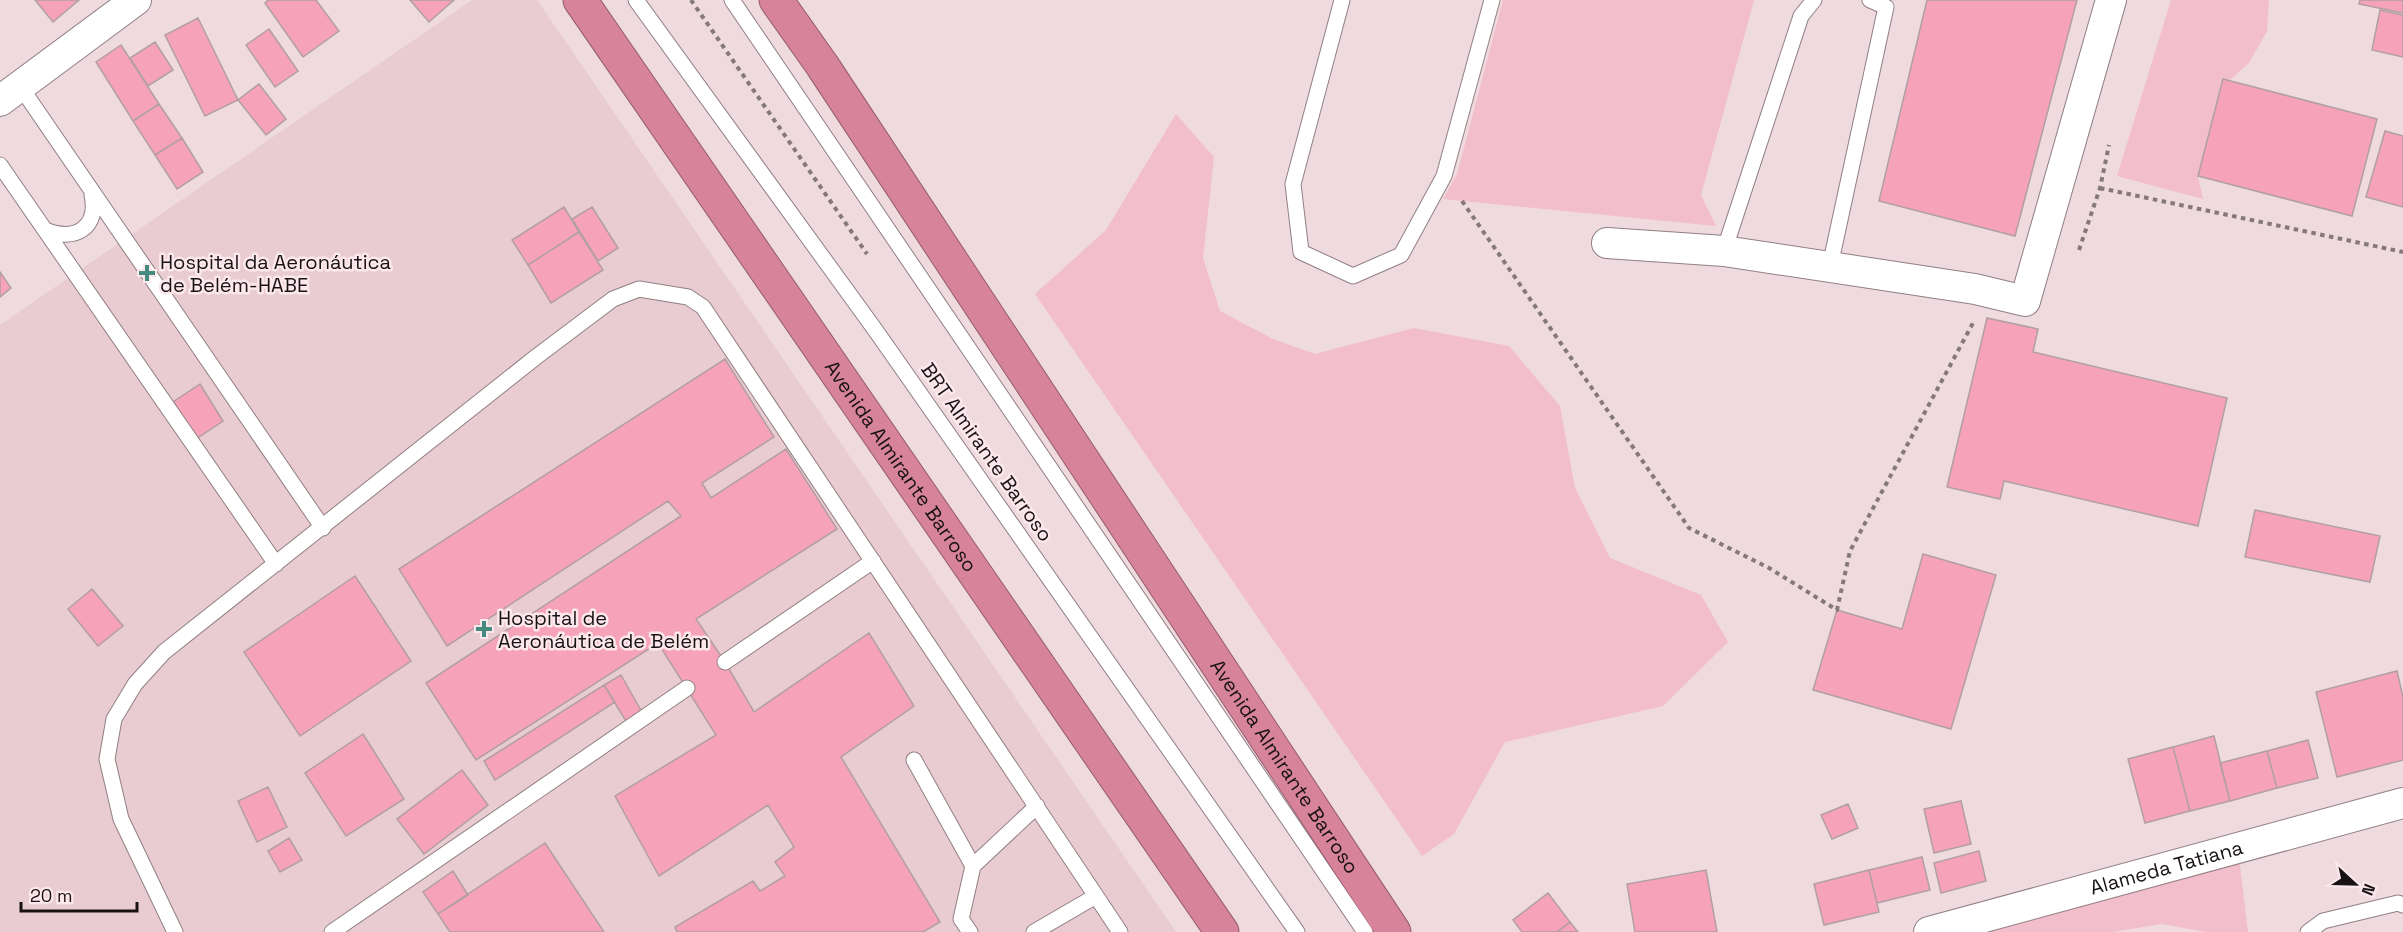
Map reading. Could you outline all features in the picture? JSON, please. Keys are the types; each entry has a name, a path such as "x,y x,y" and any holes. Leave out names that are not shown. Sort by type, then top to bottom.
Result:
{"highway":[{"name":"Avenida Almirante Barroso","path":"580,0 1222,932"},
{"name":"Avenida Almirante Barroso","path":"776,0 822,65 1394,932"}],"street":[{"path":"1607,243 1724,251 1975,289 2025,301 2111,0"},
{"path":"10,94 128,4"},
{"name":"Alameda Tatiana","path":"1929,932 2403,803"}],"lane":[{"name":"BRT Almirante Barroso","path":"636,0 876,331 1297,932"},
{"path":"732,0 1365,932"},
{"path":"1342,0 1293,184 1301,252 1353,276 1401,255 1444,176 1492,0"},
{"path":"1724,251 1801,16 1814,0"},
{"path":"1830,266 1886,7 1870,0"},
{"path":"10,94 91,192 323,528"},
{"path":"0,165 276,564"},
{"path":"45,230 59,235 71,235 81,230 89,222 94,208 91,192"},
{"path":"174,932 121,819 108,759 114,719 135,684 164,652 545,350 613,299 639,289 688,297 703,307 1120,932"},
{"path":"725,662 873,561"},
{"path":"332,932 687,688"},
{"path":"914,760 972,866"},
{"path":"970,932 961,919 972,866 1036,806"},
{"path":"1034,932 1096,896"},
{"path":"2308,932 2323,921 2398,903 2403,904"}],"path":[{"path":"2078,254 2100,188 2110,141"},
{"path":"1444,176 1689,528 1770,568 1836,610 1850,551 1975,319 2025,301"},
{"path":"2100,188 2403,252"}],"shaded area":[{"name":"Hospital de Aeronáutica de Belém","path":"472,0 537,0 1176,932 0,932 0,325"},
{"path":"1503,0 1754,0 1701,195 1716,226 1443,199 1457,174"},
{"path":"2171,0 2269,0 2267,31 2249,63 2220,89 2198,176 2203,199 2117,176"},
{"path":"1176,114 1214,157 1203,258 1220,311 1273,339 1315,354 1414,328 1509,346 1560,406 1575,488 1610,558 1701,595 1728,642 1663,706 1505,742 1454,834 1422,856 1035,294 1106,230"},
{"path":"2239,857 2248,932 2206,932 2162,924 2112,932 1977,932"}],"building":[{"path":"35,0 79,0 53,22"},
{"path":"268,0 316,0 339,31 303,57 265,3"},
{"path":"410,0 454,0 429,22"},
{"path":"1927,0 2077,0 2015,236 1879,201"},
{"path":"2360,0 2403,0 2403,13 2359,4"},
{"path":"2380,10 2403,15 2403,57 2372,50"},
{"path":"198,18 238,100 205,116 165,35"},
{"path":"269,29 298,71 275,87 246,45"},
{"path":"155,42 173,70 148,86 130,58"},
{"path":"121,45 159,104 133,121 96,62"},
{"path":"2223,79 2377,119 2352,216 2198,176"},
{"path":"259,84 286,119 266,135 238,100"},
{"path":"159,104 182,138 155,155 133,121"},
{"path":"2385,131 2403,136 2403,207 2366,197"},
{"path":"182,138 203,172 177,189 155,155"},
{"path":"564,207 579,232 528,265 512,240"},
{"path":"592,207 618,248 598,261 572,219"},
{"path":"579,232 603,270 551,303 528,265"},
{"path":"0,272 11,288 0,297"},
{"path":"1987,318 2038,329 2033,352 2227,398 2198,526 2004,481 2000,499 1947,487"},
{"path":"725,359 774,437 702,483 711,498 786,449 837,529 696,619 725,662 754,712 869,633 914,706 841,757 940,922 923,932 677,932 675,927 753,881 760,891 785,876 775,862 794,847 768,805 659,876 615,796 716,735 658,643 476,760 426,683 681,516 668,501 447,646 399,569"},
{"path":"200,384 223,421 196,439 173,402"},
{"path":"2255,510 2380,536 2370,582 2245,557"},
{"path":"1923,554 1996,575 1951,729 1813,690 1837,610 1902,629"},
{"path":"355,576 411,661 300,736 244,652"},
{"path":"92,589 123,626 98,646 68,609"},
{"path":"2397,671 2403,697 2403,760 2337,777 2316,692"},
{"path":"621,675 643,714 627,723 604,685"},
{"path":"604,685 615,702 495,780 484,761"},
{"path":"363,734 404,799 346,836 305,773"},
{"path":"2214,736 2230,801 2190,811 2173,747"},
{"path":"2308,740 2318,778 2277,788 2267,751"},
{"path":"2173,747 2190,811 2145,823 2128,759"},
{"path":"2267,751 2277,788 2230,801 2220,763"},
{"path":"462,770 488,805 424,854 397,819"},
{"path":"268,787 287,827 257,842 238,801"},
{"path":"1961,801 1971,844 1934,853 1924,809"},
{"path":"1848,804 1858,828 1832,839 1821,815"},
{"path":"289,838 302,860 280,872 268,851"},
{"path":"545,843 604,932 450,932 438,914"},
{"path":"1979,851 1986,881 1941,893 1934,863"},
{"path":"1922,857 1930,890 1877,903 1869,870"},
{"path":"1706,870 1717,932 1635,932 1627,884"},
{"path":"1869,870 1879,912 1824,925 1814,884"},
{"path":"453,871 468,895 438,914 423,892"},
{"path":"1548,893 1570,922 1557,932 1522,932 1513,920"},
{"path":"1570,922 1578,932 1557,932"}],"place":[{"name":"Hospital da Aeronáutica de Belém-HABE","path":"147,273"},
{"name":"Hospital de Aeronáutica de Belém","path":"484,629"}]}
